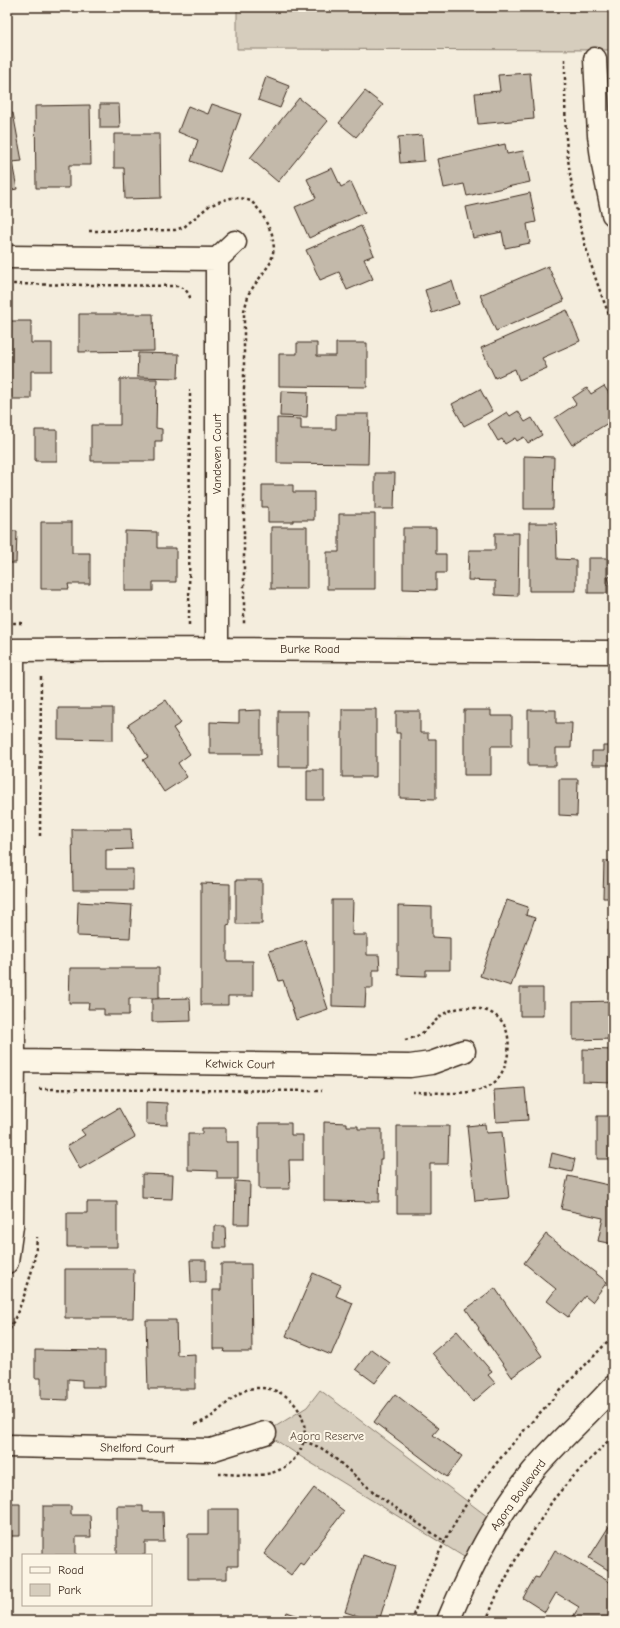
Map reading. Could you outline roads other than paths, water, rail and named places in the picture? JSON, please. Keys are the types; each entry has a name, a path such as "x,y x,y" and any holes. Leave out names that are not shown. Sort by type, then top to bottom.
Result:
{"street":[{"path":"595,60 599,135 603,165 613,214"},
{"path":"7,257 217,259 235,242"},
{"name":"Vandeven Court","path":"217,259 217,649"},
{"name":"Burke Road","path":"10,650 217,649 613,652"},
{"path":"7,1262 12,1226 14,1061 10,650"},
{"name":"Ketwick Court","path":"14,1061 410,1066 431,1063 464,1051"},
{"name":"Agora Boulevard","path":"448,1621 466,1579 486,1539 510,1502 533,1471 613,1387"},
{"name":"Shelford Court","path":"7,1446 211,1450 265,1433"}],"park label":[{"name":"Agora Reserve","path":"327,1436"}]}
